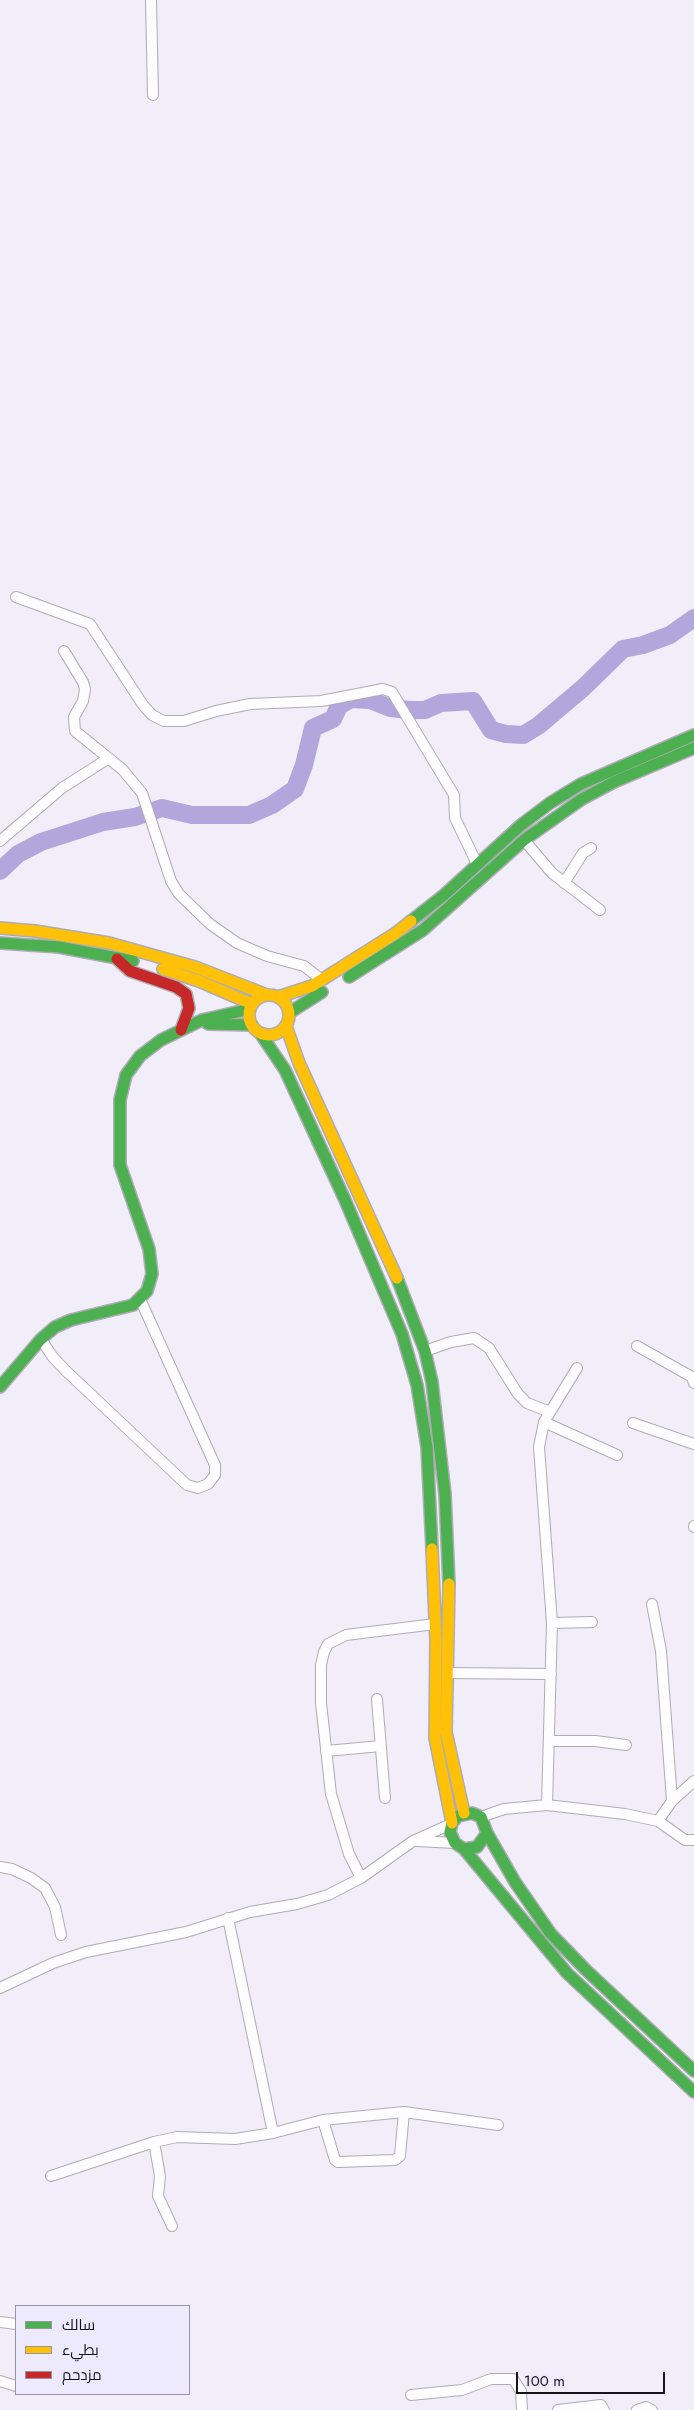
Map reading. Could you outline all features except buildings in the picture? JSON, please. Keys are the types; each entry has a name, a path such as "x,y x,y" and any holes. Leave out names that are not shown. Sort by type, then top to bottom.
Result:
{"main road":[{"path":"0,1387 41,1339 55,1327 71,1320 133,1305 147,1291 152,1274 149,1249 123,1179 120,1165 120,1100 126,1075 140,1056 161,1040 192,1025 251,1007 256,999 302,990 322,980 396,933 444,895 477,864 550,803 581,784 694,735"},
{"path":"289,1013 309,999 382,958 423,930 524,840 582,799 614,782 694,748"},
{"path":"0,928 35,931 109,943 195,967 273,996 286,1004 289,1013 286,1026 299,1063 387,1253 423,1347 437,1412 445,1494 449,1565 446,1732 464,1813"},
{"path":"0,943 59,947 116,957 181,975 251,1007"},
{"path":"116,957 130,971 176,987 186,994 189,1008 181,1030"},
{"path":"251,1007 256,1029 272,1048 285,1070 345,1200 407,1349 417,1385 427,1447 435,1624 435,1738 452,1824 450,1832 567,1973 694,2092"},
{"path":"192,1025 256,1029 274,1034 286,1026"},
{"path":"407,1349 423,1347"},
{"path":"452,1824 464,1813 472,1813 481,1817 487,1833 516,1882 551,1934 586,1970 694,2070"},
{"path":"460,1846 477,1847 484,1841 487,1833"}],"street":[{"path":"150,0 153,95"},
{"path":"16,597 90,624 143,706 152,715 164,721 184,722 216,711 250,704 321,701 383,688 392,692 400,702 420,740 454,795 455,818 477,864"},
{"path":"64,651 83,682 85,689 83,701 74,718 74,728 80,736 131,778 142,793 175,888 184,900 210,924 246,948 304,966 322,980"},
{"path":"0,840 62,788 109,758"},
{"path":"524,840 564,883 600,910"},
{"path":"564,883 583,853 591,848"},
{"path":"41,1339 52,1356 65,1370 187,1485 198,1488 208,1484 215,1475 215,1465 140,1299"},
{"path":"423,1347 474,1338 489,1348 518,1394 527,1403 550,1412"},
{"path":"637,1346 693,1378"},
{"path":"547,1805 552,1622 539,1447 544,1422 577,1368"},
{"path":"544,1422 616,1455"},
{"path":"633,1423 694,1444"},
{"path":"652,1604 661,1651 672,1801"},
{"path":"552,1622 592,1622"},
{"path":"361,1878 349,1854 331,1794 321,1703 321,1665 328,1644 346,1635 435,1624"},
{"path":"447,1673 550,1674"},
{"path":"377,1699 386,1798"},
{"path":"549,1741 626,1745"},
{"path":"326,1751 381,1746"},
{"path":"658,1821 672,1801 694,1782"},
{"path":"481,1817 504,1809 547,1805 625,1814 658,1821 685,1840 694,1840"},
{"path":"0,1988 53,1963 86,1952 186,1932 250,1912 297,1904 328,1895 361,1878 413,1841 452,1824"},
{"path":"413,1841 460,1846"},
{"path":"0,1867 12,1869 31,1878 44,1888 55,1907 61,1935"},
{"path":"228,1918 273,2133"},
{"path":"323,2120 335,2160 338,2162 395,2160 400,2156 404,2112"},
{"path":"51,2176 154,2142 176,2138 235,2139 273,2133 323,2120 404,2112 498,2124"},
{"path":"154,2142 160,2176 158,2196 172,2226"},
{"path":"0,2322 15,2324"},
{"path":"411,2395 462,2390 491,2379 513,2379 521,2391 522,2410"},
{"path":"0,2381 15,2386"},
{"path":"558,2410 601,2404 604,2410"},
{"path":"637,2410 646,2407 652,2410"}],"waterway":[{"path":"0,871 18,854 41,842 103,822 135,817 162,808 192,815 249,815 272,805 295,789 304,765 313,728 333,719 339,706 351,699 370,700 390,708 409,710 425,710 441,703 473,701 491,730 506,734 523,735 538,726 583,688 623,649 643,645 670,635 694,618"}],"traffic: fast":[{"path":"411,921 444,895 521,825 550,803 581,784 694,735"},
{"path":"349,977 423,930 524,840 582,799 614,782 694,748"},
{"path":"0,943 59,947 133,961"},
{"path":"289,1013 322,992"},
{"path":"0,1387 41,1339 55,1327 71,1320 133,1305 147,1291 152,1274 149,1249 120,1165 120,1100 126,1075 140,1056 161,1040 202,1020 250,1009"},
{"path":"208,1024 252,1025"},
{"path":"260,1033 285,1070 345,1200 402,1334 417,1385 427,1447 432,1549"},
{"path":"397,1278 425,1351 432,1382 445,1494 449,1584"},
{"path":"464,1849 477,1847 487,1833 481,1817 472,1813 458,1816 452,1823 450,1832 455,1843 464,1849 567,1973 694,2092"},
{"path":"487,1833 515,1882 551,1934 586,1970 694,2071"}],"traffic: slow":[{"path":"278,997 312,986 396,933 411,921"},
{"path":"0,928 35,931 109,943 195,967 267,995"},
{"path":"163,969 199,981 252,1004"},
{"path":"265,995 273,995 280,998 286,1004 289,1015 286,1026 280,1032 273,1035 265,1035 258,1032 252,1026 249,1019 249,1011 252,1004 258,998 265,995"},
{"path":"286,1026 299,1063 397,1278"},
{"path":"432,1549 436,1641 435,1738 452,1823"},
{"path":"449,1584 446,1732 464,1813"}],"traffic: jam":[{"path":"117,959 130,971 176,987 186,994 189,1008 181,1030"}]}
